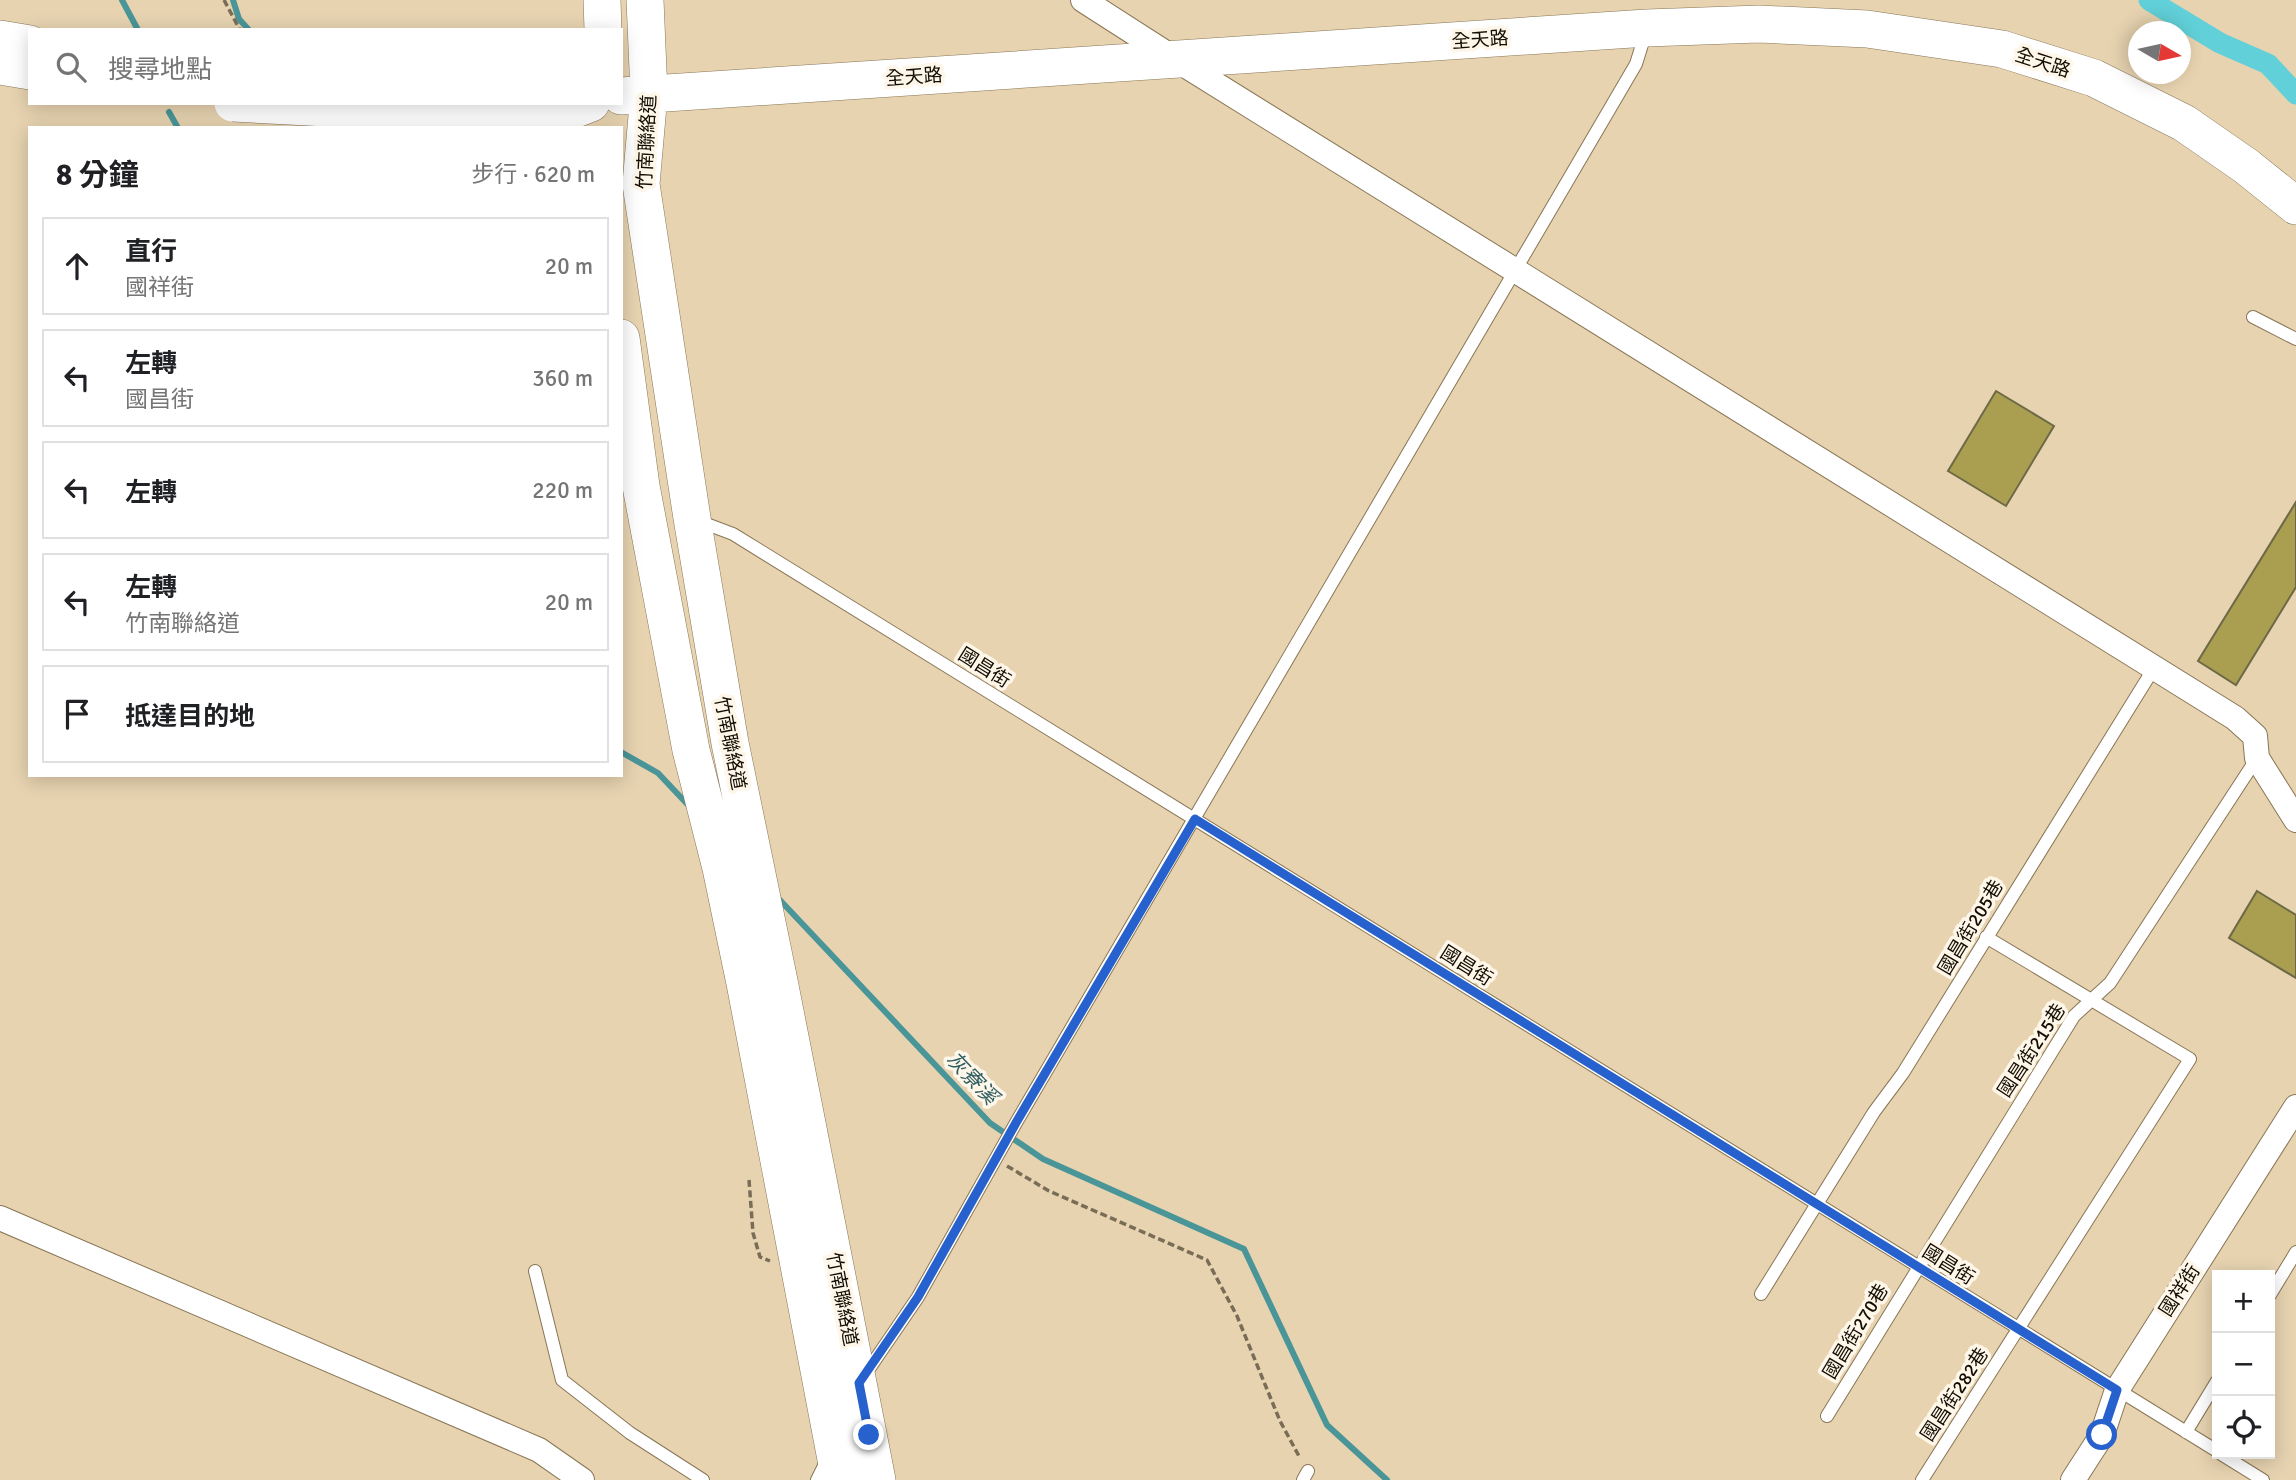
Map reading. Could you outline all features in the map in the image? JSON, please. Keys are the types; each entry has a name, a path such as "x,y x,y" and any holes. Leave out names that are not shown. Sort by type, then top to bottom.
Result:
{"main road":[{"path":"602,0 603,28"},
{"name":"竹南聯絡道","path":"645,0 635,95 641,184 692,518 730,743 800,1266 840,1450"},
{"name":"全天路","path":"635,95 1647,28 1759,24 1867,29 2003,49 2094,78 2184,123 2246,166 2296,206"},
{"path":"0,39 28,44"},
{"path":"0,66 28,71"},
{"path":"271,105 423,113 563,114 586,105"},
{"path":"604,105 604,126"},
{"path":"423,113 501,126"},
{"name":"竹南聯絡道","path":"623,353 641,486 691,750 721,868 762,982 854,1396 877,1480"}],"street":[{"path":"1083,0 1175,60 2235,718 2255,736 2257,758 2296,820"},
{"name":"國祥街","path":"2073,1480 2102,1435 2117,1390 2296,1107"},
{"path":"0,1218 539,1450 582,1480"}],"lane":[{"path":"854,1396 918,1297 1017,1121 1636,64 1647,28"},
{"path":"2253,317 2296,339"},
{"name":"國昌街","path":"692,518 733,534 2212,1448"},
{"name":"國昌街205巷","path":"1761,1294 1874,1112 1903,1073 2154,668"},
{"name":"國昌街215巷","path":"1917,1266 2074,1016 2110,983 2257,758"},
{"path":"1986,937 2091,1000"},
{"name":"國昌街282巷","path":"1922,1480 2190,1059 2091,1000"},
{"path":"2275,1287 2296,1252"},
{"name":"國昌街270巷","path":"1827,1416 1917,1266"},
{"path":"536,1271 562,1380 630,1433 703,1480"},
{"path":"2186,1432 2212,1389"},
{"path":"817,1480 840,1450"},
{"name":"國昌街","path":"2230,1459 2263,1480"}],"path":[{"path":"224,0 239,28"},
{"path":"996,1160 1049,1191 1207,1260 1237,1316 1306,1476"},
{"path":"749,1180 753,1233 760,1257 784,1266 800,1266"}],"building":[{"path":"1996,391 2054,426 2006,506 1948,471"},
{"path":"2296,502 2296,587 2236,685 2198,661"},
{"path":"2257,891 2296,915 2296,978 2229,938"}],"waterway":[{"name":"灰寮溪","path":"122,0 137,28"},
{"path":"233,0 239,19 247,28"},
{"path":"2149,0 2220,43 2268,64 2296,94"},
{"name":"灰寮溪","path":"169,112 177,126"},
{"name":"灰寮溪","path":"623,753 658,773 690,807"},
{"name":"灰寮溪","path":"778,898 990,1123 1043,1159 1244,1249 1327,1425 1387,1480"}],"route":[{"path":"869,1435 859,1383 918,1297 1017,1121 1195,819 2117,1390 2102,1435"}]}
